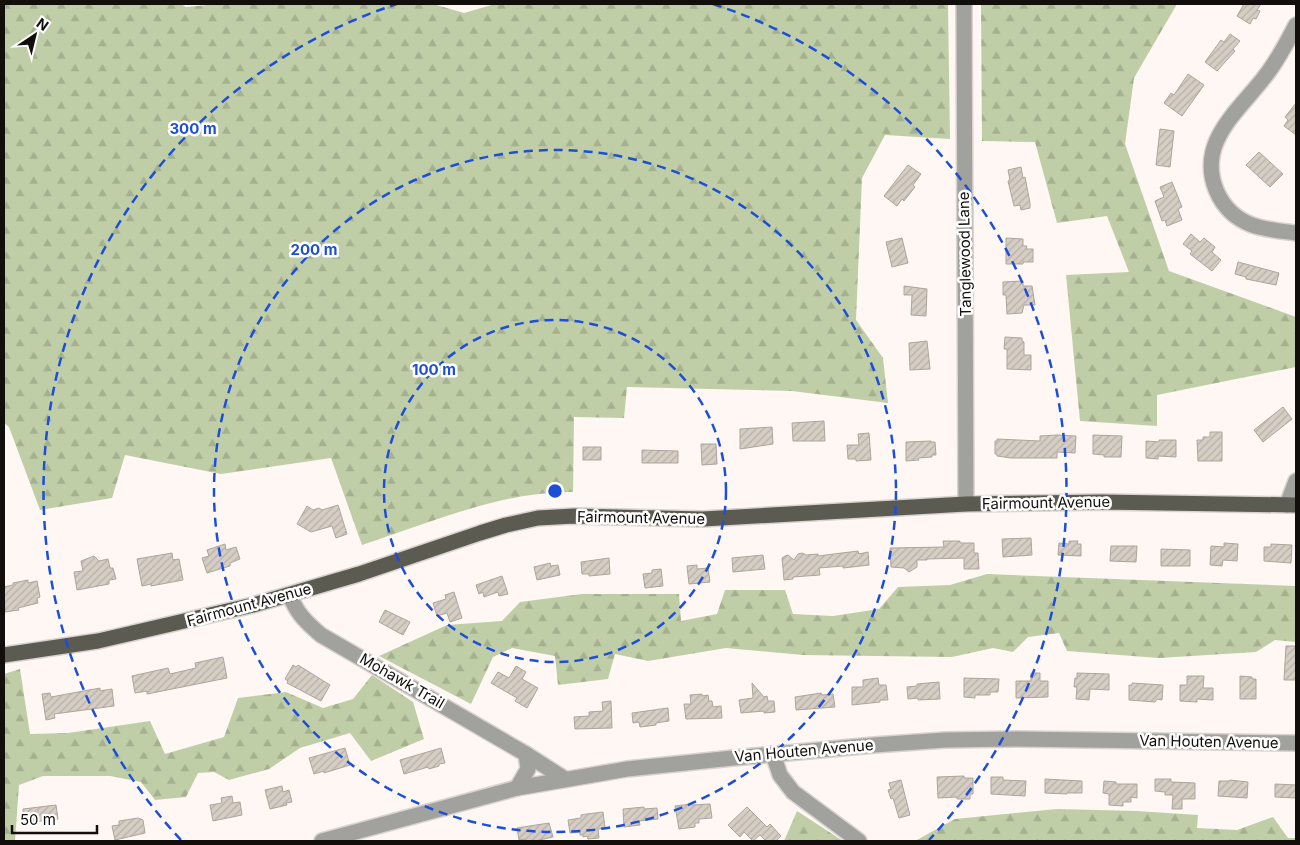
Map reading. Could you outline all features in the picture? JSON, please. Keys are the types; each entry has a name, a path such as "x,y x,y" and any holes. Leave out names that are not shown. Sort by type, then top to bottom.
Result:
{"main road":[{"name":"Fairmount Avenue","path":"4,655 107,639 187,622 290,595 480,533 538,518 574,516 703,519 966,504 1102,502 1291,505"}],"street":[{"name":"Tanglewood Lane","path":"964,4 966,504"},
{"path":"1296,25 1270,71 1222,131 1214,148 1211,167 1212,179 1217,192 1224,205 1232,214 1242,221 1258,227 1296,233"},
{"path":"1291,505 1296,481"},
{"name":"Mohawk Trail","path":"290,595 296,610 321,635 526,754 564,779"},
{"name":"Van Houten Avenue","path":"322,841 518,788 564,779 627,769 773,754 945,740 1296,743"},
{"path":"518,788 528,769 526,754"},
{"path":"773,754 780,775 793,792 859,841"}],"green space":[{"path":"4,4 181,4 186,7 218,4 433,4 464,13 495,4 948,4 950,139 885,135 862,178 856,320 883,358 888,403 792,391 627,387 624,418 574,417 573,492 546,493 493,503 439,518 362,545 331,458 221,474 125,455 112,498 40,510 9,427 4,423"},
{"path":"981,4 1177,4 1134,78 1125,144 1169,271 1296,317 1296,367 1157,395 1157,426 1080,421 1066,275 1129,272 1107,216 1057,223 1035,142 982,141"},
{"path":"987,574 1296,586 1296,642 1275,640 1256,652 1159,658 1067,651 1059,633 1028,637 1013,652 993,648 952,657 803,655 726,648 648,661 615,654 608,679 558,685 555,656 512,648 493,657 471,704 379,656 447,625 502,621 520,602 582,594 679,594 681,621 717,614 725,590 785,590 793,614 833,616 879,609 898,587 950,585"},
{"path":"20,669 30,734 68,733 150,721 165,754 224,737 238,698 286,692 323,708 353,699 372,675 413,702 424,739 371,761 350,733 300,748 269,769 229,780 214,772 198,773 186,797 155,800 141,782 110,776 43,776 19,785 15,841 4,841 4,674"},
{"path":"1057,809 1198,815 1197,828 1237,830 1273,817 1288,838 1296,838 1296,841 915,841 955,819"},
{"path":"797,811 843,841 784,841"}],"building":[{"path":"1244,4 1261,4 1257,10 1260,11 1256,19 1253,18 1250,24 1237,16"},
{"path":"1230,34 1240,41 1233,49 1235,51 1217,71 1205,62 1221,40 1224,42"},
{"path":"1188,74 1204,85 1182,116 1164,103 1171,93 1174,95"},
{"path":"1296,103 1296,135 1284,126 1288,120 1285,117"},
{"path":"1160,129 1174,131 1170,167 1156,165"},
{"path":"1259,152 1283,174 1270,187 1246,165"},
{"path":"908,165 921,174 913,185 915,187 904,201 902,199 897,206 884,196"},
{"path":"1021,167 1023,178 1025,177 1030,208 1021,210 1020,205 1014,206 1008,181 1010,180 1008,170"},
{"path":"1172,182 1182,207 1178,209 1182,220 1167,226 1165,220 1162,221 1155,201 1164,197 1160,187"},
{"path":"1191,234 1200,242 1204,238 1215,247 1212,252 1221,260 1212,271 1190,254 1192,251 1183,244"},
{"path":"902,238 908,263 892,267 886,242"},
{"path":"1006,238 1023,239 1023,246 1027,246 1026,249 1033,249 1033,262 1006,264"},
{"path":"1238,262 1279,273 1276,285 1246,279 1246,277 1235,274"},
{"path":"1023,281 1023,286 1032,286 1035,305 1024,305 1022,313 1007,314 1006,295 1003,295 1003,282"},
{"path":"904,286 927,289 926,316 911,315 912,295 904,295"},
{"path":"1005,337 1022,338 1024,342 1024,355 1031,355 1031,370 1007,369 1007,349 1004,349"},
{"path":"927,341 930,369 910,370 909,343"},
{"path":"1283,407 1292,419 1263,442 1254,430"},
{"path":"824,421 825,441 793,441 792,423"},
{"path":"772,427 773,444 740,449 740,429"},
{"path":"1210,432 1222,432 1222,461 1198,461 1197,440 1203,440 1203,437 1210,437"},
{"path":"869,433 871,460 856,461 856,459 848,459 847,445 859,445 858,434"},
{"path":"1093,435 1122,436 1121,457 1104,457 1104,455 1093,454"},
{"path":"1040,436 1076,436 1075,453 1057,452 1057,458 1011,458 995,454 995,441 997,439 1040,441"},
{"path":"1159,440 1176,440 1176,457 1158,456 1158,459 1146,458 1146,441 1159,442"},
{"path":"906,442 935,442 936,455 918,458 919,460 906,461"},
{"path":"701,444 716,444 717,464 702,465"},
{"path":"583,447 601,447 601,460 583,460"},
{"path":"642,450 678,451 678,463 642,463"},
{"path":"338,505 347,534 336,538 332,526 311,532 297,524 307,506 313,510 319,508 322,510"},
{"path":"1031,538 1032,555 1003,557 1002,539"},
{"path":"943,541 974,543 974,553 978,553 979,569 964,569 964,558 917,560 917,567 909,572 904,568 891,567 890,548 944,547"},
{"path":"1069,541 1078,541 1077,544 1081,544 1081,556 1058,555 1059,543 1069,544"},
{"path":"1224,543 1238,544 1237,561 1223,560 1222,566 1210,565 1211,546 1224,547"},
{"path":"225,544 226,550 236,547 240,559 230,563 230,566 207,573 202,558 209,556 207,550"},
{"path":"1271,544 1292,545 1291,563 1264,561 1264,547 1271,547"},
{"path":"1111,546 1137,546 1136,562 1110,561"},
{"path":"1161,549 1190,550 1190,566 1161,566"},
{"path":"858,551 859,554 868,552 869,565 819,568 820,575 793,577 793,579 784,580 782,558 785,556 788,555 794,560 798,554 802,553 806,555 818,554 818,556"},
{"path":"172,553 173,560 179,559 183,580 142,586 137,559"},
{"path":"763,555 765,569 733,572 732,558"},
{"path":"94,556 99,561 108,559 116,579 109,580 109,584 77,590 74,572 83,571 81,561"},
{"path":"609,558 610,574 589,576 589,574 582,574 581,562"},
{"path":"550,563 551,566 558,565 560,575 537,580 534,567"},
{"path":"697,565 697,569 708,568 710,582 689,584 687,566"},
{"path":"661,569 663,586 645,588 643,574"},
{"path":"502,576 508,594 499,596 498,592 484,597 483,592 479,594 476,585"},
{"path":"28,580 28,583 37,581 40,597 37,598 38,603 18,608 19,610 5,612 4,587"},
{"path":"454,592 462,618 450,622 447,613 437,616 433,603 446,599 445,595"},
{"path":"385,610 410,622 403,635 379,622"},
{"path":"1286,646 1296,646 1296,680 1284,680"},
{"path":"223,657 227,678 147,694 147,691 135,693 132,676 168,668 170,674 196,668 195,663"},
{"path":"293,665 296,667 298,665 330,685 321,701 287,683 288,681 285,679"},
{"path":"516,666 526,672 522,679 538,688 527,708 515,701 517,698 491,683 498,672 509,678"},
{"path":"1031,673 1040,673 1040,681 1048,681 1048,697 1016,698 1016,681 1031,681"},
{"path":"1077,673 1109,674 1109,690 1090,689 1089,700 1076,699 1077,687 1074,687"},
{"path":"1187,676 1204,676 1203,688 1213,688 1213,700 1197,699 1197,702 1180,701 1180,685 1187,685"},
{"path":"1240,676 1256,679 1256,699 1240,699"},
{"path":"878,678 879,685 886,685 888,700 852,705 852,687 863,687 863,680"},
{"path":"964,678 999,679 998,692 990,692 990,695 975,695 975,698 964,697"},
{"path":"939,682 940,699 908,699 907,687"},
{"path":"752,683 764,697 767,696 768,701 774,701 775,712 741,713 739,700 753,698"},
{"path":"1132,683 1163,685 1162,700 1157,699 1155,702 1129,700 1129,685 1132,685"},
{"path":"100,688 100,691 112,689 114,706 54,714 55,718 46,720 42,694 50,693 51,697"},
{"path":"821,693 822,695 833,694 835,707 796,710 795,697"},
{"path":"702,694 702,696 708,695 713,707 721,706 722,718 686,719 684,704 691,704 690,695"},
{"path":"611,701 612,728 575,729 574,717 589,716 589,712 603,711 602,702"},
{"path":"668,708 669,721 640,727 639,722 633,723 632,713"},
{"path":"345,748 350,765 314,774 309,758"},
{"path":"441,748 445,763 429,769 428,767 404,774 400,760"},
{"path":"964,776 964,778 973,778 973,794 970,794 970,799 957,799 957,797 938,798 937,777"},
{"path":"991,777 1003,777 1003,780 1026,781 1025,796 991,794"},
{"path":"1045,779 1082,781 1082,793 1045,793"},
{"path":"1155,779 1171,779 1171,782 1195,783 1195,799 1182,799 1182,809 1172,809 1173,795 1165,795 1165,792 1155,791"},
{"path":"901,780 910,815 899,818 893,798 891,799 888,790 891,789 889,783"},
{"path":"1104,781 1116,782 1116,784 1137,784 1137,798 1131,797 1131,802 1123,802 1123,806 1109,805 1109,794 1103,793"},
{"path":"1219,781 1248,782 1247,798 1218,796"},
{"path":"1275,784 1296,785 1296,798 1275,797"},
{"path":"282,786 283,792 289,790 292,802 270,809 265,790"},
{"path":"232,796 233,803 240,802 242,815 213,821 210,805 222,803 221,798"},
{"path":"710,804 712,818 699,819 699,823 695,823 695,827 679,829 675,806"},
{"path":"56,805 58,819 24,821 23,809"},
{"path":"644,807 644,809 657,808 658,819 639,821 640,825 624,827 623,809"},
{"path":"747,807 767,827 770,824 781,836 776,841 766,841 760,835 753,841 744,832 740,837 728,825"},
{"path":"603,812 605,828 598,829 599,838 588,839 587,836 583,837 583,835 580,835 580,832 570,833 568,820 581,818 581,815"},
{"path":"138,818 143,820 145,833 115,840 112,826 119,825 119,821"},
{"path":"549,823 553,837 535,841 519,840 517,828"}]}
